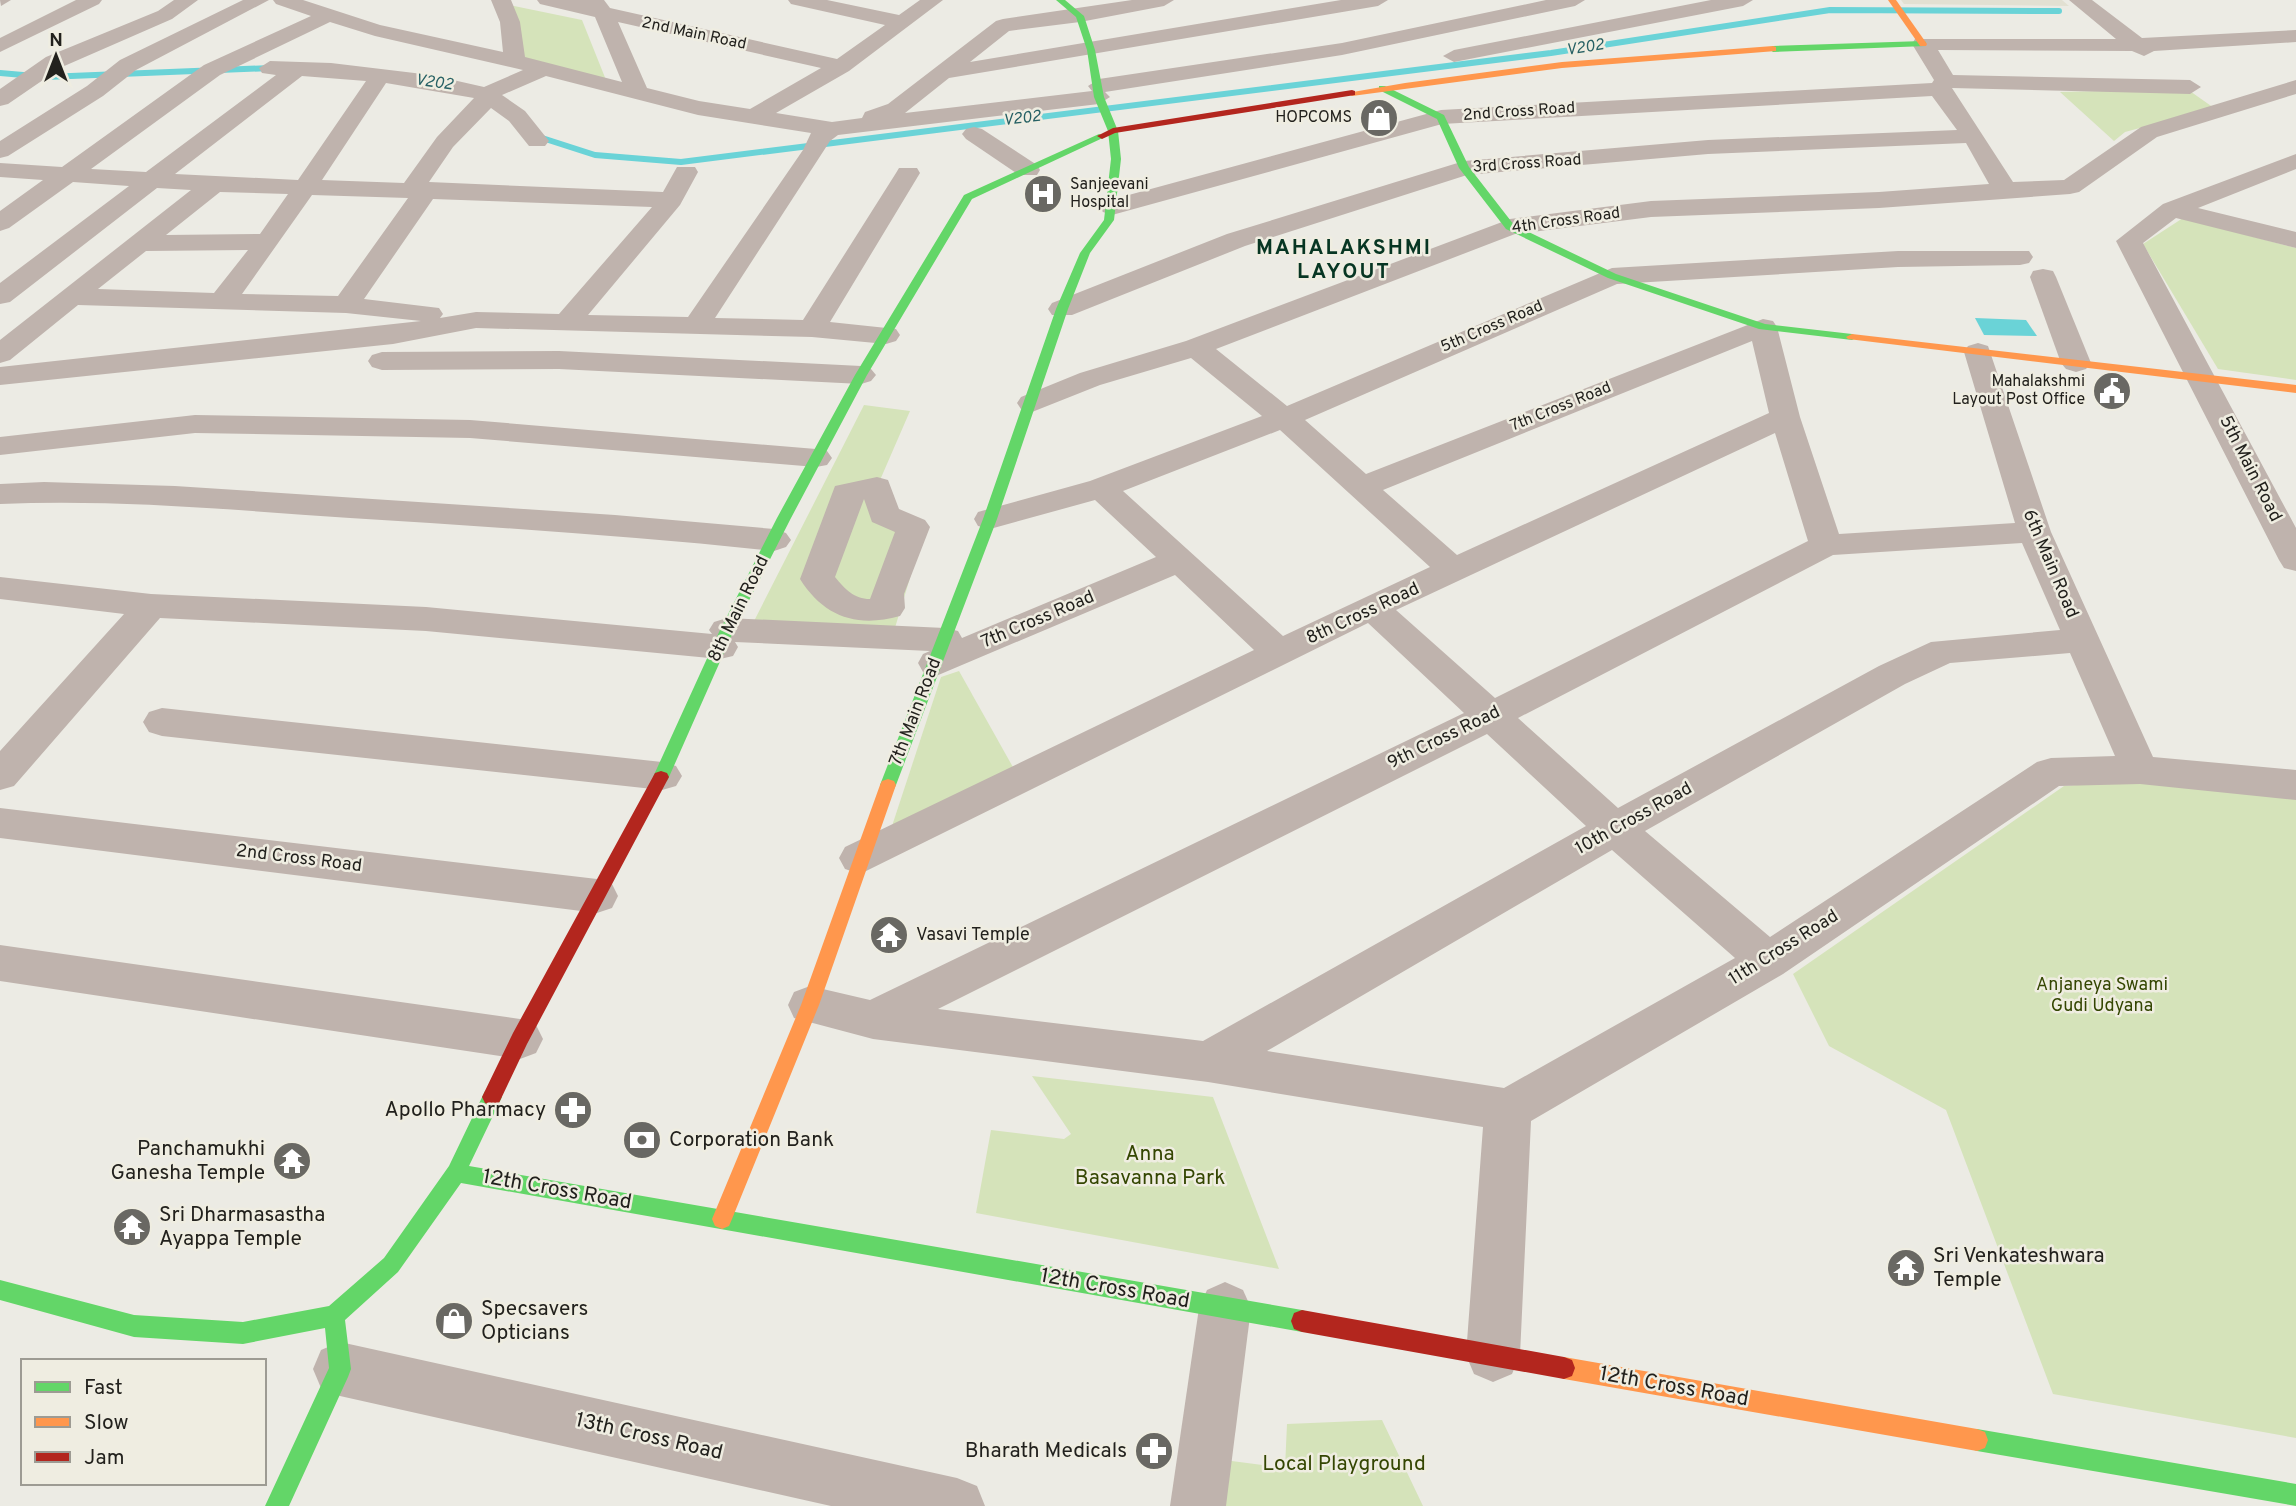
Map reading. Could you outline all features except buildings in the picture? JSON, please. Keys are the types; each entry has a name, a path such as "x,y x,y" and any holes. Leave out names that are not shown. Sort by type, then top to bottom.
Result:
{"street":[{"path":"0,26 52,0"},
{"path":"0,46 92,0"},
{"path":"0,99 54,62 165,15 188,0"},
{"path":"0,150 95,91 128,65 259,0"},
{"path":"283,0 375,30 515,61 638,94 827,136 1268,62 1575,0"},
{"path":"501,0 510,22 515,61"},
{"name":"2nd Main Road","path":"547,0 598,7 841,66"},
{"path":"628,0 598,7 638,94"},
{"path":"798,0 901,22"},
{"path":"751,118 841,66 933,0"},
{"path":"696,326 827,136 896,109 1003,25 1080,16 1164,0"},
{"path":"942,72 1091,50 1378,0 1454,56 1471,75"},
{"path":"1454,56 1585,33 1743,0"},
{"path":"2079,0 2190,87 2243,103"},
{"path":"1055,1 1080,16 1091,50 1099,92 1113,131 1116,159 1112,207"},
{"path":"1897,7 1923,44 1942,85 2005,190"},
{"path":"0,223 209,74 329,15"},
{"path":"1923,44 2139,45 2296,36"},
{"path":"2226,40 2261,60"},
{"name":"8th Main Road","path":"456,1173 520,1039 662,776 723,638 816,458 968,197 1113,131 1471,75 1686,52 1923,44"},
{"path":"209,74 297,69 431,82 486,94 517,116 537,141"},
{"path":"0,296 297,69"},
{"path":"486,94 543,69"},
{"path":"222,301 268,242 380,76"},
{"name":"4th Cross Road","path":"1031,403 1090,379 1196,347 1510,227 1651,209 1879,200 2070,187 2149,132 2243,103 2292,79"},
{"name":"2nd Cross Road","path":"1112,207 1441,117 1942,85 2190,87"},
{"path":"1382,88 1441,117 1464,168 1510,227 1612,276 1763,327 2296,389"},
{"path":"425,192 416,183 445,142 484,103 486,94"},
{"path":"974,134 1028,170"},
{"name":"3rd Cross Road","path":"1062,309 1236,240 1464,168 1708,147 1974,135"},
{"path":"2172,209 2288,169"},
{"path":"0,170 214,184 671,200"},
{"path":"569,320 671,200 686,172"},
{"path":"812,329 908,173"},
{"path":"0,354 214,184"},
{"path":"346,305 425,192"},
{"name":"7th Main Road","path":"722,1219 810,1005 860,858 990,519 1062,309 1086,253 1109,220 1112,207"},
{"path":"2172,209 2296,240"},
{"name":"5th Main Road","path":"2172,209 2129,241 2204,378 2296,559"},
{"path":"142,243 268,242"},
{"name":"5th Cross Road","path":"990,519 1101,488 1284,418 1612,276 1898,259 2020,257"},
{"path":"2043,276 2076,363"},
{"path":"75,297 346,305 477,320 569,320 812,329 886,335"},
{"path":"0,376 393,335 477,320"},
{"path":"1763,327 1785,417 1826,545"},
{"name":"7th Cross Road","path":"1359,488 1763,327"},
{"path":"1196,347 1284,418 1359,488 1455,571"},
{"name":"6th Main Road","path":"1978,352 2034,532 2140,770"},
{"path":"382,361 559,360 862,375"},
{"name":"8th Cross Road","path":"860,858 1372,607 1785,417"},
{"path":"0,446 89,437 158,426 195,424 470,429 816,458"},
{"path":"1101,488 1280,653"},
{"path":"0,494 36,492 190,496 648,527 774,540"},
{"name":"9th Cross Road","path":"873,1020 1492,715 1826,545 2034,532"},
{"name":"7th Cross Road","path":"940,652 1178,561"},
{"path":"0,588 151,606 426,619 940,652"},
{"path":"0,776 151,606"},
{"path":"1372,607 1615,829 1768,961"},
{"name":"10th Cross Road","path":"1208,1062 1615,829 1892,675 1944,651 2082,640"},
{"path":"162,722 662,776"},
{"name":"11th Cross Road","path":"1508,1110 1768,961 2052,772 2140,770 2296,785"},
{"name":"2nd Cross Road","path":"0,822 597,896"},
{"path":"0,962 520,1039"},
{"path":"810,1005 873,1020 1208,1062 1508,1110 1493,1355"},
{"path":"0,1290 134,1326 243,1333 334,1316 391,1265 456,1173"},
{"name":"12th Cross Road","path":"456,1173 2296,1496"},
{"path":"1198,1506 1224,1308"},
{"path":"277,1506 340,1369 334,1316"},
{"name":"13th Cross Road","path":"340,1369 957,1506"}],"shaded area":[{"path":"1901,0 2062,0 2069,6 1904,4"}],"green space":[{"path":"494,2 582,20 606,80 522,60"},
{"path":"2187,89 2214,108 2125,132 2114,141 2060,92"},
{"path":"2183,218 2296,248 2296,380 2218,369 2143,244"},
{"path":"864,405 910,411 877,487 884,515 925,528 894,631 752,625"},
{"path":"959,671 1014,769 892,826 941,677"},
{"name":"Anjaneya Swami Gudi Udyana","path":"2144,780 2296,794 2296,1438 2053,1394 1946,1110 1829,1046 1793,974 2064,786"},
{"name":"Anna Basavanna Park","path":"1032,1076 1213,1097 1279,1269 976,1213 991,1130 1064,1139 1071,1134"},
{"name":"Local Playground","path":"1382,1420 1423,1506 1218,1506 1224,1460 1285,1468 1287,1424"}],"water":[{"path":"1975,318 2026,320 2037,336 1984,335"}],"waterway":[{"name":"V202","path":"536,136 595,155 681,162 1551,53 1830,10 2059,11"},
{"name":"V202","path":"0,73 46,77 271,68"}],"traffic: fast":[{"path":"888,785 990,519 1062,309 1085,253 1109,220 1116,159 1113,131 1099,97 1091,50 1080,16 1060,0"},
{"path":"1773,49 1923,44"},
{"path":"1382,88 1441,117 1464,168 1510,227 1612,276 1763,327 1852,337"},
{"path":"661,777 727,630 784,518 861,375 968,197 1102,136"},
{"path":"0,1290 134,1326 243,1333 334,1316 391,1265 456,1173 492,1097"},
{"path":"456,1173 1302,1321"},
{"path":"277,1506 340,1369 334,1316"},
{"path":"1977,1440 2296,1496"}],"traffic: slow":[{"path":"1892,0 1923,44"},
{"path":"1352,93 1562,65 1773,49"},
{"path":"1852,337 2296,389"},
{"path":"722,1219 810,1005 888,785"},
{"path":"1564,1368 1977,1440"}],"traffic: jam":[{"path":"1102,136 1113,131 1352,93"},
{"path":"492,1097 520,1039 661,777"},
{"path":"1302,1321 1564,1368"}],"place":[{"name":"HOPCOMS","path":"1379,118"},
{"name":"Sanjeevani Hospital","path":"1043,194"},
{"name":"Mahalakshmi Layout Post Office","path":"2112,391"},
{"name":"Vasavi Temple","path":"889,935"},
{"name":"Apollo Pharmacy","path":"573,1110"},
{"name":"Corporation Bank","path":"642,1140"},
{"name":"Panchamukhi Ganesha Temple","path":"292,1161"},
{"name":"Sri Dharmasastha Ayappa Temple","path":"132,1227"},
{"name":"Sri Venkateshwara Temple","path":"1906,1268"},
{"name":"Specsavers Opticians","path":"454,1321"},
{"name":"Bharath Medicals","path":"1154,1451"}],"district":[{"name":"MAHALAKSHMI LAYOUT","path":"1344,260"}]}
